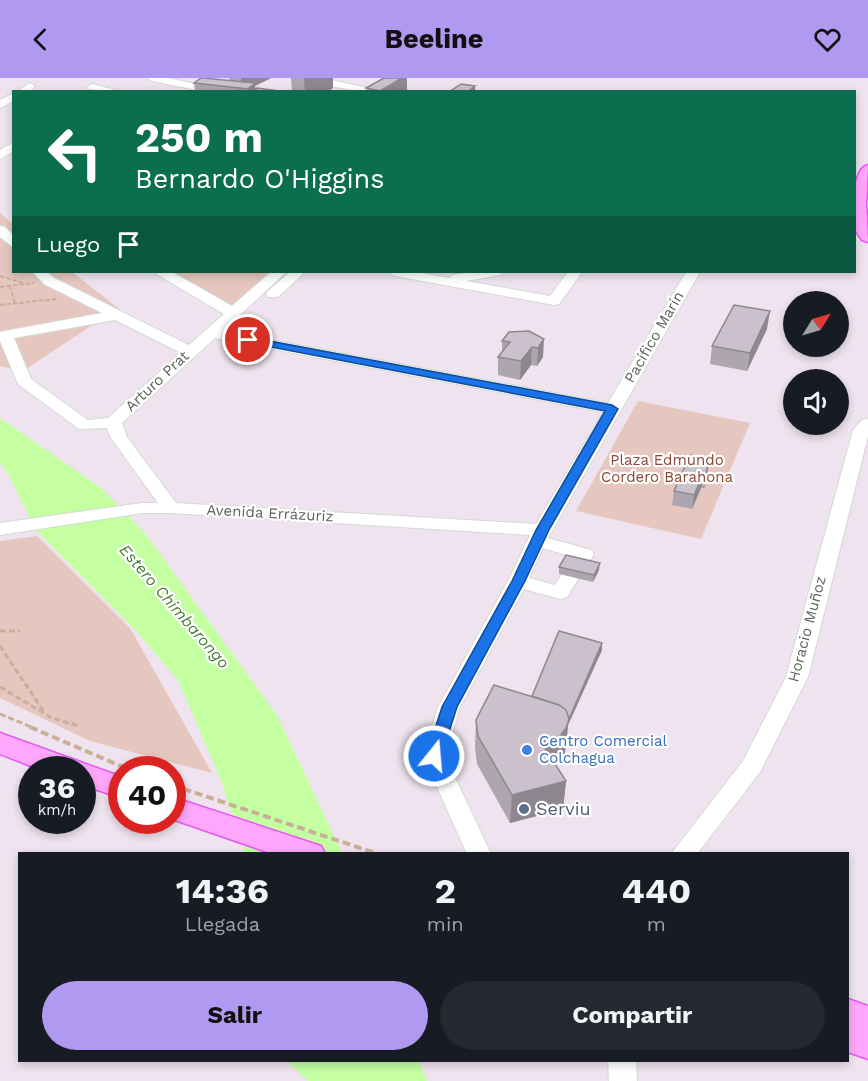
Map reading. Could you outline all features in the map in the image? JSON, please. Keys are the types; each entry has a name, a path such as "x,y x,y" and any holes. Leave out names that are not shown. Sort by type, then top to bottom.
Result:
{"main road":[{"path":"862,232 856,198 868,170"},
{"path":"0,743 34,756"},
{"path":"186,806 305,852"},
{"path":"849,1014 868,1021"},
{"path":"849,1037 868,1044"}],"street":[{"path":"152,78 218,90"},
{"path":"305,78 371,90"},
{"path":"93,84 112,90"},
{"path":"0,230 12,242"},
{"path":"165,273 232,313"},
{"name":"Arturo Prat","path":"219,334 232,313 276,273"},
{"name":"Arturo Prat","path":"171,508 119,438 113,422 189,351 219,334 297,273"},
{"path":"401,273 554,301 574,273"},
{"path":"442,280 489,273"},
{"name":"Pacífico Marín","path":"478,852 434,756 449,707 519,581 540,536 692,273"},
{"path":"44,276 189,351"},
{"path":"2,335 117,315"},
{"path":"0,319 2,335 24,381 85,425 113,422"},
{"path":"219,334 612,409"},
{"name":"Horacio Muñoz","path":"685,852 752,766 797,677 861,430 868,424"},
{"name":"Avenida Errázuriz","path":"0,529 142,508 171,508 540,536 584,554 560,593 519,581"},
{"path":"622,1062 623,1081"}],"path":[{"path":"0,276 25,284"},
{"path":"0,287 25,284 44,276"},
{"path":"10,286 15,304"},
{"path":"0,306 85,299"},
{"path":"0,631 20,631"},
{"path":"0,646 46,714"},
{"path":"0,687 46,714 79,726"},
{"path":"0,714 108,761"},
{"path":"186,804 370,852"}],"green space":[{"path":"0,213 12,223 12,273 73,273 118,308 23,371 0,366"},
{"path":"165,273 272,273 233,313"},
{"name":"Plaza Edmundo Cordero Barahona","path":"638,401 750,423 701,539 576,511"},
{"path":"37,536 130,628 212,773 186,766 186,756 147,756 90,741 0,698 0,541"}],"water":[{"name":"Estero Chimbarongo","path":"0,418 101,488 145,533 278,717 342,852 245,852 220,778 178,680 134,629 36,530 0,462"},
{"path":"288,1062 419,1062 427,1081 308,1081"}],"building":[{"path":"201,78 255,83 248,89 194,83"},
{"path":"384,78 402,78 382,90 366,88"},
{"path":"461,84 475,86 470,90 452,90"},
{"path":"734,305 770,311 750,353 712,346"},
{"path":"529,331 544,339 538,348 532,347 521,361 498,357 510,342 502,341 509,332"},
{"path":"690,455 709,459 706,475 703,475 694,495 674,491"},
{"path":"566,555 600,563 594,575 559,567"},
{"path":"559,631 602,643 569,719 566,710 559,705 532,696"},
{"path":"494,685 559,705 566,710 569,719 560,736 541,742 566,781 512,795 478,736 476,720"}],"place":[{"name":"Centro Comercial Colchagua","path":"527,750"},
{"name":"Serviu","path":"524,809"}],"route":[{"path":"248,340 612,409 542,530 519,581 449,707 434,756"}]}
